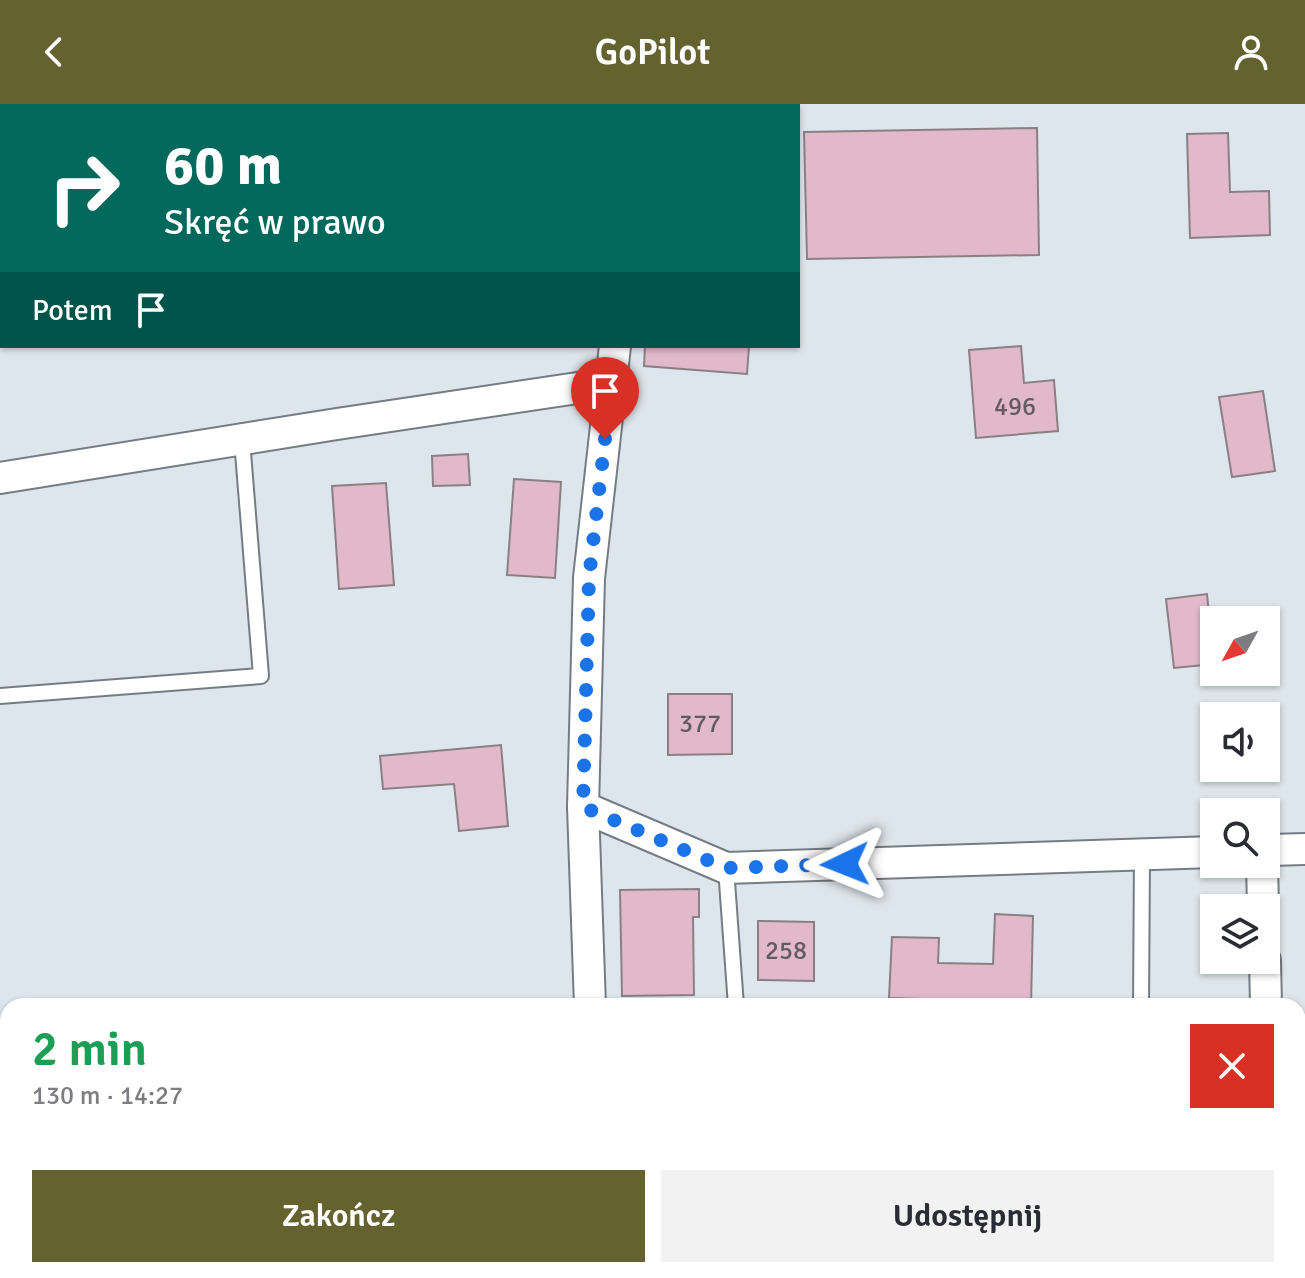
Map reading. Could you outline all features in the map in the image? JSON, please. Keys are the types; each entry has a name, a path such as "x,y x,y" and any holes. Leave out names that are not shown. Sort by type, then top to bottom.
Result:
{"street":[{"path":"590,998 583,807 589,578 615,348"},
{"path":"0,478 611,383"},
{"path":"583,807 726,868 1200,852"},
{"path":"1280,850 1305,849"},
{"path":"1265,974 1266,998"}],"lane":[{"path":"0,696 261,676 242,440"},
{"path":"1141,998 1142,854"},
{"path":"726,868 735,998"}],"building":[{"path":"1037,128 1039,255 807,259 804,132"},
{"path":"1228,133 1230,192 1269,191 1270,235 1190,238 1187,134"},
{"path":"1021,346 1024,383 1054,380 1058,431 976,438 969,350"},
{"path":"645,348 749,348 747,374 644,366"},
{"path":"1263,391 1275,471 1232,477 1219,397"},
{"path":"468,454 470,485 433,486 432,456"},
{"path":"514,479 561,482 555,578 507,575"},
{"path":"386,483 394,585 339,589 332,486"},
{"path":"1207,594 1208,606 1200,606 1200,665 1174,668 1166,599"},
{"path":"668,694 732,694 732,754 668,755"},
{"path":"501,745 508,826 459,831 454,784 383,789 380,756"},
{"path":"699,889 699,917 693,917 694,995 622,996 620,890"},
{"path":"995,914 1033,916 1031,998 889,998 892,937 939,938 938,963 993,964"},
{"path":"758,921 814,922 814,981 758,980"}],"route":[{"path":"605,439 589,578 583,807 726,868 845,864"}]}
